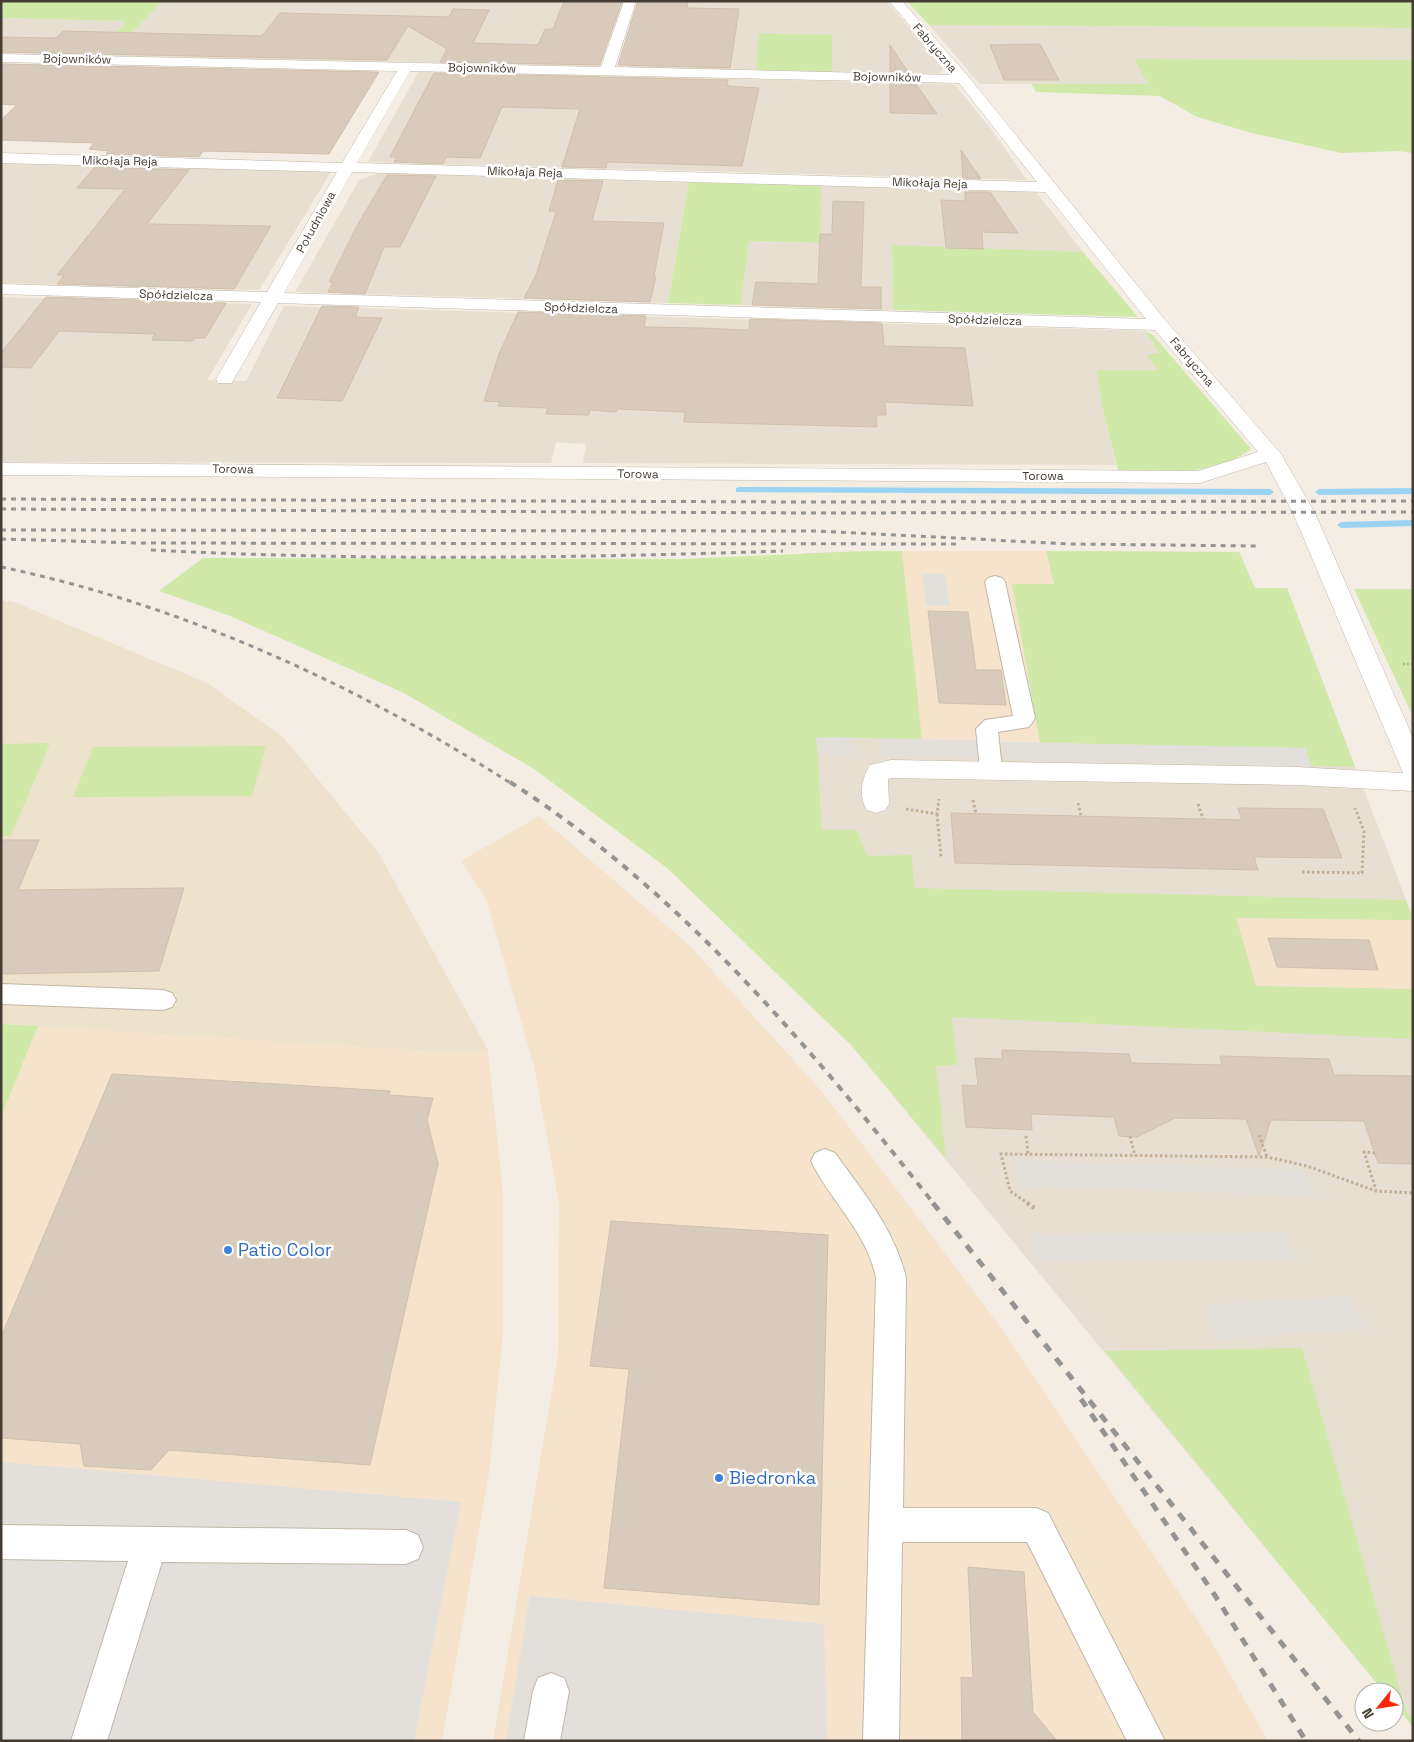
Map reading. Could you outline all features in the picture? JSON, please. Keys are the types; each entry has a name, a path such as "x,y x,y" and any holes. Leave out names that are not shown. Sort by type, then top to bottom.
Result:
{"street":[{"path":"607,70 630,1"},
{"name":"Fabryczna","path":"894,1 963,79 1160,325 1271,454 1304,513 1413,768"},
{"name":"Bojowników","path":"1,58 963,79"},
{"name":"Południowa","path":"225,379 273,299 346,167 406,66"},
{"name":"Mikołaja Reja","path":"1,158 1048,187"},
{"name":"Spółdzielcza","path":"1,289 273,299 1160,325"},
{"name":"Torowa","path":"1,468 1200,477 1271,454"},
{"path":"876,804 874,779 879,771 991,769 1296,776 1413,782"}],"lane":[{"path":"991,769 987,729 993,725 1021,722 1024,718 995,582"},
{"path":"1,994 163,1000"},
{"path":"825,1161 882,1246 890,1263 892,1278 881,1741"},
{"path":"887,1525 1036,1525 1147,1741"},
{"path":"1,1542 406,1547"},
{"path":"89,1741 150,1545"},
{"path":"542,1741 552,1691"}],"path":[{"path":"972,795 976,814"},
{"path":"1196,796 1203,819"},
{"path":"1077,797 1081,816"},
{"path":"1302,872 1362,873 1364,831 1354,803"},
{"path":"937,814 941,857"},
{"path":"1259,1135 1267,1157"},
{"path":"1026,1136 1028,1154"},
{"path":"1130,1136 1134,1156"},
{"path":"1375,1152 1364,1152 1376,1191"},
{"path":"1036,1209 1010,1191 1000,1154 1267,1157 1307,1166 1376,1191 1413,1193"}],"shaded area":[{"path":"163,1 619,1 599,63 590,66 109,56"},
{"path":"640,1 887,1 943,69 939,74 832,72 831,35 760,33 756,70 629,67 621,63"},
{"path":"1,18 128,21 93,56 1,53"},
{"path":"929,25 1413,28 1413,60 1134,59 1149,84 980,84"},
{"path":"419,71 951,84 956,86 991,129 1027,180 368,162"},
{"path":"1,163 331,172 259,290 1,283"},
{"path":"379,173 689,182 668,303 295,292 359,180"},
{"path":"821,186 1036,192 1083,252 892,246 893,310 741,305 749,241 819,243"},
{"path":"1,297 252,304 207,380 246,381 284,306 1145,331 1160,353 1157,371 1103,411 1116,465 583,463 586,444 556,442 551,463 1,462"},
{"path":"902,551 922,739 1040,743 1012,584 1054,584 1046,551 1239,552 1255,588 1287,588 1413,918 1256,986 1413,989 1413,1727 1404,1716 1404,1682 1376,1682 852,1046 822,830 806,553"},
{"path":"902,551 1046,551 1054,584 1012,584 1040,743 922,739"},
{"path":"922,574 945,574 950,606 926,606"},
{"path":"1,600 14,602 207,683 283,737 378,852 488,1050 445,1052 1,1024"},
{"path":"816,737 851,738 852,754 818,754"},
{"path":"881,739 976,740 978,758 882,756"},
{"path":"1003,742 1305,748 1311,766 1006,760"},
{"path":"539,816 689,945 824,1094 997,1322 1210,1639 1268,1741 493,1741 558,1355 559,1203 534,1066 486,899 461,861"},
{"path":"1236,917 1413,920 1413,989 1256,986"},
{"path":"38,1026 445,1052 488,1050 503,1194 503,1333 489,1473 442,1741 1,1741 1,1117"},
{"path":"1016,1160 1307,1170 1314,1196 1019,1186"},
{"path":"1288,1233 1296,1261 1036,1262 1031,1234"},
{"path":"1351,1296 1364,1329 1215,1339 1204,1305"},
{"path":"1,1462 461,1502 414,1741 1,1741"},
{"path":"530,1596 824,1624 827,1741 506,1741"}],"green space":[{"path":"2,1 163,1 109,56 93,56 127,21 1,18"},
{"path":"907,1 1413,1 1413,28 929,25"},
{"path":"759,33 832,35 832,72 756,70"},
{"path":"1134,59 1413,60 1413,153 1399,151 1341,153 1252,133 1197,117 1160,96 1036,92 1031,84 1148,84"},
{"path":"689,182 821,186 820,243 749,241 741,305 668,303"},
{"path":"892,245 1083,252 1138,317 893,310"},
{"path":"1145,331 1153,335 1251,449 1237,458 1222,464 1187,471 1151,472 1118,470 1103,411 1097,370 1157,370 1147,355 1160,353"},
{"path":"902,551 922,739 817,737 822,830 857,830 867,856 912,855 914,888 1406,900 1413,920 1236,918 1256,986 1413,989 1413,1039 952,1017 957,1065 936,1066 946,1158 852,1046 667,868 534,769 404,693 230,616 159,591 203,558 680,559"},
{"path":"1046,551 1239,552 1255,588 1287,588 1355,767 1311,766 1305,748 1040,743 1012,584 1054,584"},
{"path":"1354,589 1413,589 1413,717"},
{"path":"50,743 11,836 1,836 1,744"},
{"path":"266,746 252,796 73,797 93,747"},
{"path":"1,1024 38,1026 1,1117"},
{"path":"1302,1348 1398,1682 1376,1682 1105,1351"},
{"path":"1404,1704 1407,1714 1413,1715 1413,1727 1404,1716"}],"building":[{"path":"564,1 622,1 600,65 440,62 447,49 408,26 387,60 1,52 1,37 56,38 63,31 262,36 280,13 449,17 453,9 489,10 473,43 538,45 545,29 553,29"},
{"path":"638,1 688,1 687,8 739,9 730,68 618,65"},
{"path":"1040,44 1059,80 1004,80 990,45"},
{"path":"890,45 908,72 890,72"},
{"path":"1,64 379,72 329,154 203,151 199,157 106,154 109,151 89,149 94,143 1,140 1,120 17,105 1,104"},
{"path":"434,73 728,80 727,86 759,88 742,166 607,162 606,168 562,167 580,109 502,107 480,158 446,157 443,164 394,162 397,157 390,157"},
{"path":"890,83 916,84 937,114 890,113"},
{"path":"961,150 981,179 963,178"},
{"path":"95,167 189,170 147,224 271,226 234,289 57,284 64,275 57,275 125,189 77,188"},
{"path":"387,175 436,176 400,247 384,247 365,294 328,292 333,282 329,282 358,224"},
{"path":"558,180 603,181 592,221 664,223 654,276 656,277 650,302 524,298 536,275 556,212 549,211"},
{"path":"965,192 990,192 1018,233 982,232 983,249 946,248 941,200 965,201"},
{"path":"833,201 864,202 861,287 881,287 881,309 752,305 756,282 818,284 820,234 832,234"},
{"path":"46,297 226,303 205,338 195,338 193,341 152,340 155,334 59,331 31,368 1,367 1,353"},
{"path":"322,306 359,307 355,317 382,318 342,401 277,398"},
{"path":"518,312 646,316 644,327 749,330 750,319 882,323 884,346 965,348 973,406 885,402 886,415 876,415 877,427 684,422 685,412 617,409 616,412 590,410 589,415 546,414 548,408 498,406 500,402 484,401 499,354"},
{"path":"928,611 968,612 976,670 1001,670 1006,705 939,703"},
{"path":"1238,808 1323,809 1342,858 1254,857 1258,870 955,863 951,813 1242,820"},
{"path":"1,840 39,840 18,890 184,888 159,971 1,974"},
{"path":"1268,938 1369,940 1378,970 1277,967"},
{"path":"1002,1050 1129,1054 1131,1063 1222,1065 1220,1056 1329,1059 1334,1075 1413,1076 1413,1164 1378,1163 1364,1121 1271,1120 1259,1156 1246,1119 1175,1118 1137,1137 1119,1136 1114,1117 1031,1114 1032,1130 966,1127 962,1085 978,1086 975,1058 1002,1059"},
{"name":"Patio Color","path":"112,1074 390,1091 389,1095 433,1098 427,1120 438,1164 370,1465 169,1450 151,1470 84,1466 80,1444 1,1438 1,1337"},
{"name":"Biedronka","path":"611,1221 828,1235 819,1605 604,1588 629,1369 590,1366"},
{"path":"968,1567 1024,1572 1033,1712 1057,1741 962,1741 961,1677 973,1678"}],"waterway":[{"path":"739,490 1270,492"},
{"path":"1319,492 1413,491"},
{"path":"1341,525 1413,523"}],"railway":[{"path":"1,499 804,502 1413,501"},
{"path":"1,509 811,513 1413,512"},
{"path":"1,530 816,531 1072,544 1256,546"},
{"path":"1,539 140,543 959,544"},
{"path":"151,550 388,557 625,555 783,551"},
{"path":"1,567 69,583 136,603 266,652 392,713 512,784"},
{"path":"510,782 572,825 631,872 686,922 790,1030 934,1204"},
{"path":"933,1203 1359,1741"},
{"path":"1081,1399 1216,1597 1306,1741"}],"place":[{"name":"Patio Color","path":"228,1250"},
{"name":"Biedronka","path":"719,1478"}]}
